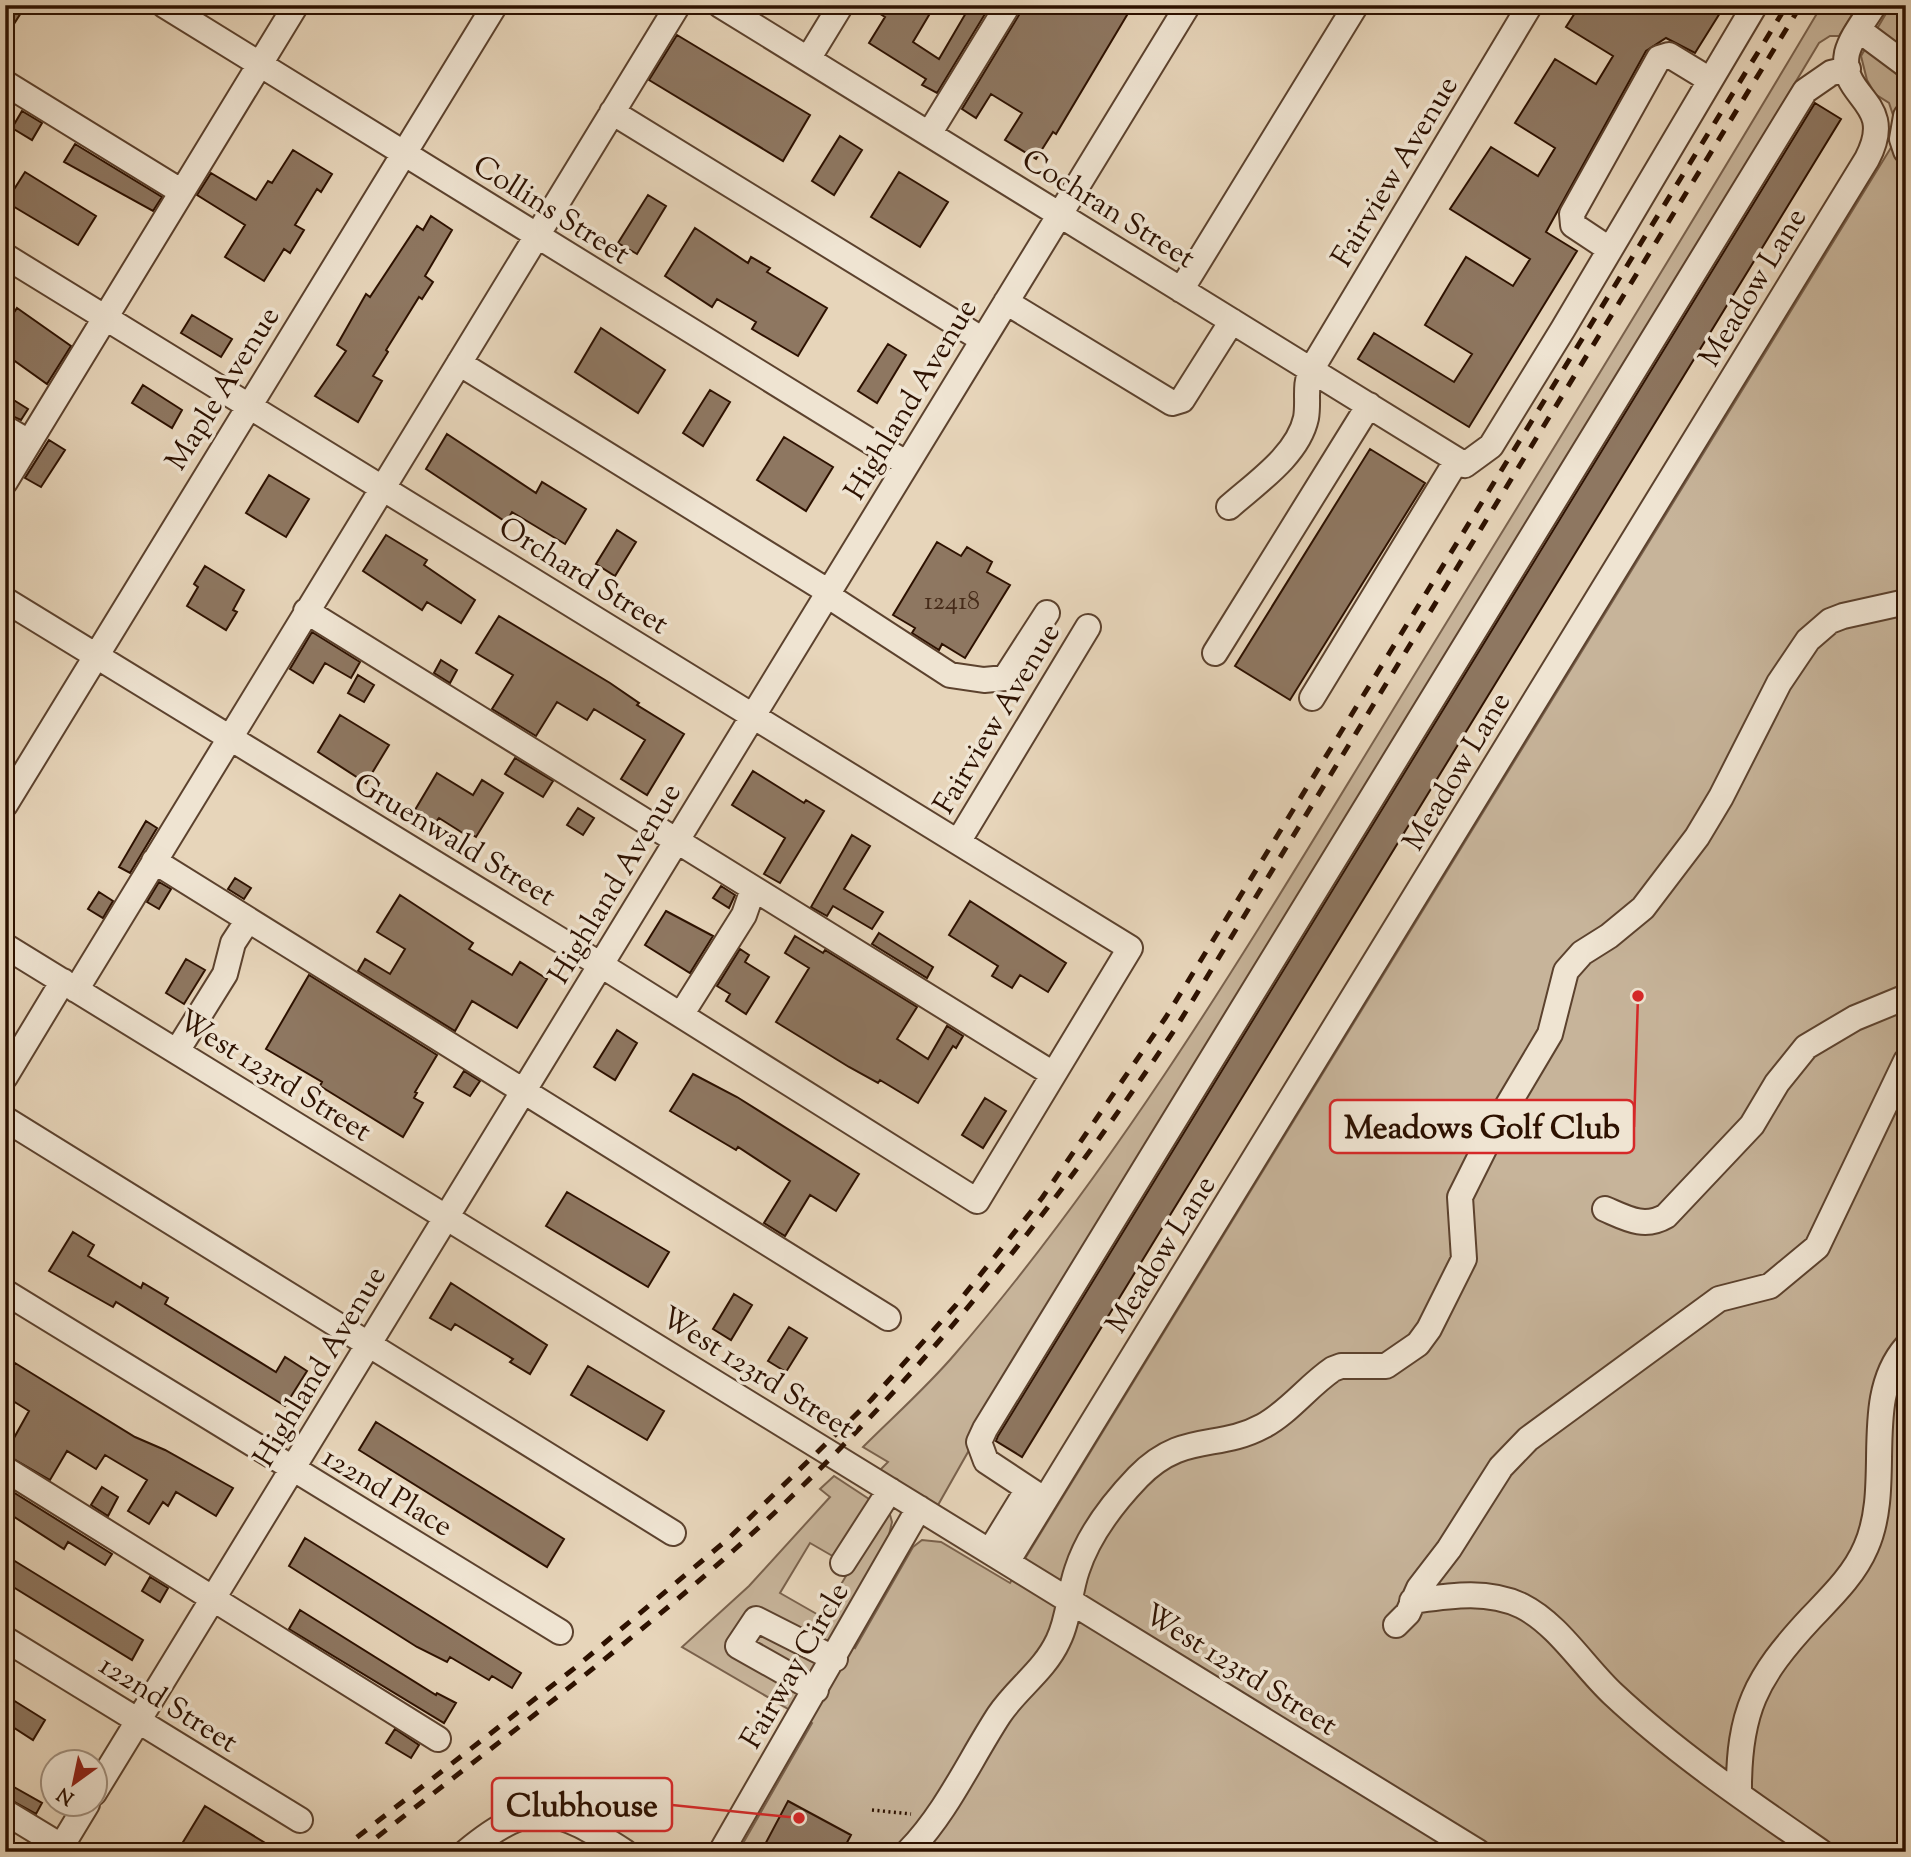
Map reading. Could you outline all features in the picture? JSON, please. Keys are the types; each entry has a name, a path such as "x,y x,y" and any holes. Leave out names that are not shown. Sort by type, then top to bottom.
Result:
{"street":[{"name":"Collins Street","path":"164,5 907,464"},
{"path":"5,482 296,5"},
{"name":"Maple Avenue","path":"5,805 495,5"},
{"path":"5,1077 154,861 678,5"},
{"name":"Cochran Street","path":"720,5 1461,463"},
{"path":"808,59 841,5"},
{"path":"929,134 1008,5"},
{"name":"Highland Avenue","path":"108,1771 1188,5"},
{"path":"1181,290 1356,5"},
{"name":"Fairview Avenue","path":"1311,370 1531,5"},
{"path":"1312,698 1461,463 1490,446 1755,5"},
{"path":"1037,1494 986,1461 980,1450 985,1429 1805,90 1830,73 1848,69 1847,54 1874,5"},
{"path":"1859,30 1906,65"},
{"path":"1609,249 1573,225 1572,214 1659,58 1669,55 1710,80"},
{"name":"Meadow Lane","path":"998,1557 1867,159 1877,137 1875,116 1853,85 1848,69"},
{"path":"5,83 182,192"},
{"path":"612,112 983,340"},
{"path":"1906,116 1902,139 1906,151"},
{"name":"Orchard Street","path":"5,256 1130,948 1053,1074"},
{"path":"1006,302 1172,403 1182,400 1232,321"},
{"path":"458,363 828,593 950,675 964,679 1005,678 1047,613"},
{"path":"1229,507 1280,461 1301,433 1306,416 1306,382 1311,370"},
{"path":"1215,653 1369,405"},
{"path":"5,428 29,442"},
{"name":"Gruenwald Street","path":"5,600 601,965 977,1201 1053,1074"},
{"path":"908,1852 938,1816 999,1715 1045,1665 1060,1637 1076,1572 1091,1540 1118,1500 1154,1462 1171,1451 1193,1443 1252,1431 1266,1424 1321,1377 1341,1366 1386,1366 1418,1344 1464,1259 1460,1197 1496,1125 1550,1034 1562,984 1571,963 1643,908 1697,837 1721,797 1779,683 1808,640 1830,621 1843,616 1906,603"},
{"path":"306,611 1053,1074"},
{"name":"Fairview Avenue","path":"958,842 1088,627"},
{"path":"154,861 888,1318"},
{"path":"681,1015 744,915 754,889"},
{"path":"177,1051 225,974 233,943 248,919"},
{"name":"West 123rd Street","path":"5,946 1478,1852"},
{"path":"1605,1209 1635,1222 1657,1222 1666,1216 1752,1125 1777,1083 1806,1047 1855,1018 1906,997"},
{"path":"1396,1625 1408,1613 1412,1601 1501,1468 1528,1439 1719,1299 1770,1286 1817,1247 1906,1061"},
{"path":"5,1119 673,1533"},
{"name":"122nd Place","path":"5,1292 560,1632"},
{"path":"1740,1794 1741,1734 1757,1691 1793,1637 1857,1566 1867,1545 1880,1494 1881,1407 1885,1385 1906,1347"},
{"path":"5,1469 438,1739"},
{"path":"843,1563 890,1490"},
{"name":"Fairway Circle","path":"721,1852 835,1659 919,1508"},
{"path":"1412,1601 1454,1595 1486,1596 1524,1607 1550,1627 1613,1694 1653,1729 1821,1852"},
{"path":"816,1690 738,1646 756,1619 835,1659"},
{"name":"122nd Street","path":"5,1639 300,1820"},
{"path":"5,1812 60,1849 79,1818"},
{"path":"466,1852 508,1820 537,1813 562,1814 625,1852"}],"path":[{"path":"872,1810 938,1816"}],"shaded area":[{"path":"1822,5 1858,5 1839,36 1830,36 1819,43 1314,883 1071,1270 938,1505 880,1470 888,1462 863,1447 944,1366 1017,1279 1132,1123 1186,1042 1290,878"},
{"path":"1891,5 1906,5 1906,1852 738,1852 812,1723 682,1647 749,1586 830,1497 820,1489 834,1476 872,1501 836,1558 810,1543 780,1593 822,1617 874,1528 889,1511 892,1522 889,1535 833,1635 855,1648 913,1547 922,1540 941,1542 1010,1583 1892,146 1895,121 1889,103 1875,94 1867,80 1861,56"}],"building":[{"path":"5,5 26,5 5,38"},
{"path":"866,5 935,5 913,42 939,59 970,6 985,14 937,93 922,85 926,79 869,43 885,17"},
{"path":"1025,5 1133,5 1056,134 1053,132 1036,159 1005,140 1022,113 991,94 976,118 962,109"},
{"path":"1580,5 1725,5 1695,53 1666,38 1646,51 1546,232 1577,251 1469,427 1358,359 1374,333 1454,382 1472,354 1425,325 1450,283 1466,257 1513,286 1530,259 1450,209 1491,147 1538,176 1555,148 1515,123 1555,59 1596,84 1613,56 1566,27"},
{"path":"677,35 810,115 783,161 649,80"},
{"path":"1815,103 1841,119 1022,1457 996,1441 998,1436"},
{"path":"22,111 42,123 32,140 12,128"},
{"path":"840,136 862,150 834,195 812,181"},
{"path":"75,144 162,197 153,211 64,162"},
{"path":"293,150 332,174 321,192 317,189 295,225 304,230 290,253 284,249 264,281 225,257 245,225 197,195 211,173 256,200 268,181 272,183"},
{"path":"25,172 96,216 78,245 6,202"},
{"path":"899,172 948,202 920,247 871,217"},
{"path":"648,195 666,206 637,254 618,243"},
{"path":"431,216 452,230 425,276 433,282 422,299 419,297 373,376 382,381 358,422 315,396 346,351 337,345 366,294 370,297 417,226 423,230"},
{"path":"695,228 748,263 751,257 770,268 767,272 827,308 798,356 752,329 756,322 717,299 712,307 665,276"},
{"path":"17,308 71,346 47,384 5,354 5,326"},
{"path":"192,315 232,339 221,357 181,333"},
{"path":"601,328 665,370 638,413 575,372"},
{"path":"888,344 906,355 877,403 858,391"},
{"path":"143,385 182,410 172,428 132,403"},
{"path":"710,390 730,402 703,446 683,433"},
{"path":"12,399 28,409 21,420 5,413"},
{"path":"447,434 536,493 542,482 586,509 565,544 512,512 506,522 426,469"},
{"path":"784,437 833,467 806,511 757,480"},
{"path":"49,440 65,450 41,487 25,478"},
{"path":"1370,449 1425,483 1290,700 1235,666"},
{"path":"269,475 309,499 286,537 246,513"},
{"path":"617,530 636,542 615,576 596,564"},
{"path":"386,535 427,560 424,565 475,600 461,623 427,602 422,610 363,571"},
{"path":"937,542 961,556 967,547 992,562 987,572 1010,585 965,658 942,644 939,650 912,633 915,628 893,615"},
{"path":"205,566 244,590 233,610 237,612 226,630 187,606 198,587 194,584"},
{"path":"499,616 610,683 639,703 637,705 684,734 647,795 621,779 645,740 594,709 587,720 557,702 536,736 492,709 513,675 476,653"},
{"path":"312,632 360,662 351,678 325,663 313,683 290,669"},
{"path":"441,660 457,670 450,683 434,673"},
{"path":"358,675 374,685 364,702 348,693"},
{"path":"340,715 389,745 366,783 318,752"},
{"path":"515,758 553,781 543,797 505,774"},
{"path":"753,771 804,803 806,800 824,811 780,883 764,874 785,838 732,805"},
{"path":"437,773 473,795 482,780 503,793 476,837 471,834 469,837 439,818 435,823 415,810"},
{"path":"578,808 594,818 583,835 567,825"},
{"path":"146,821 157,828 130,873 119,867"},
{"path":"852,835 870,846 844,889 883,912 872,929 833,906 827,916 811,907"},
{"path":"235,878 251,888 244,899 228,889"},
{"path":"159,882 171,889 159,909 147,902"},
{"path":"721,886 735,895 729,908 713,898"},
{"path":"99,892 113,901 103,918 88,909"},
{"path":"400,895 473,943 469,949 512,975 520,962 547,979 517,1028 472,1001 455,1031 358,971 365,959 390,974 405,949 377,932"},
{"path":"970,901 1066,963 1048,992 1020,975 1012,988 992,976 998,966 949,935"},
{"path":"666,911 713,936 690,973 645,945"},
{"path":"879,933 933,967 927,978 872,944"},
{"path":"795,936 823,953 825,950 917,1007 897,1039 928,1059 947,1026 963,1036 956,1048 953,1046 918,1103 880,1080 878,1083 849,1067 776,1022 809,968 785,953"},
{"path":"740,949 749,955 745,962 769,977 746,1014 726,1001 730,994 717,986"},
{"path":"186,959 205,970 184,1004 166,993"},
{"path":"309,975 437,1055 415,1092 417,1093 414,1098 423,1103 403,1137 320,1086 322,1082 266,1049"},
{"path":"617,1030 637,1043 615,1080 594,1067"},
{"path":"464,1071 480,1081 470,1096 454,1087"},
{"path":"693,1074 737,1097 859,1174 836,1211 810,1195 785,1236 764,1223 790,1181 738,1147 736,1150 670,1111"},
{"path":"985,1098 1006,1111 983,1148 962,1135"},
{"path":"567,1192 669,1252 648,1287 546,1226"},
{"path":"73,1232 94,1245 88,1256 141,1288 143,1283 168,1298 165,1304 276,1372 285,1357 307,1371 285,1406 116,1302 113,1307 49,1271"},
{"path":"451,1283 547,1345 530,1374 510,1362 513,1359 455,1324 451,1330 430,1318"},
{"path":"734,1294 752,1305 731,1340 713,1329"},
{"path":"789,1327 807,1338 786,1372 768,1361"},
{"path":"15,1363 135,1437 165,1450 233,1488 216,1516 176,1492 168,1506 163,1502 149,1524 128,1511 147,1480 105,1455 96,1469 67,1451 50,1480 5,1454 29,1411 5,1396 5,1379"},
{"path":"588,1366 664,1411 647,1440 571,1395"},
{"path":"376,1422 564,1539 547,1567 359,1450"},
{"path":"5,1487 112,1554 105,1565 68,1542 64,1549 5,1511"},
{"path":"102,1487 118,1497 108,1516 91,1505"},
{"path":"305,1538 521,1673 512,1688 492,1676 489,1680 450,1657 447,1662 417,1647 289,1566"},
{"path":"5,1555 143,1640 132,1660 5,1582"},
{"path":"150,1577 168,1588 160,1602 142,1591"},
{"path":"300,1610 436,1695 437,1693 456,1703 444,1723 289,1629"},
{"path":"5,1695 45,1720 33,1740 5,1722"},
{"path":"395,1729 419,1745 411,1758 386,1743"},
{"path":"5,1782 38,1801 38,1810 36,1814 5,1797"},
{"path":"788,1801 851,1835 842,1852 761,1852"},
{"path":"205,1806 280,1852 177,1852"}],"railway":[{"path":"338,1852 576,1667 728,1539 871,1400 956,1305 1042,1198 1166,1017 1787,5"},
{"path":"358,1852 596,1666 734,1550 858,1430 916,1367 1026,1236 1177,1026 1801,5"}],"place":[{"name":"Meadows Golf Club","path":"1638,996"},
{"name":"Clubhouse","path":"799,1818"}]}
